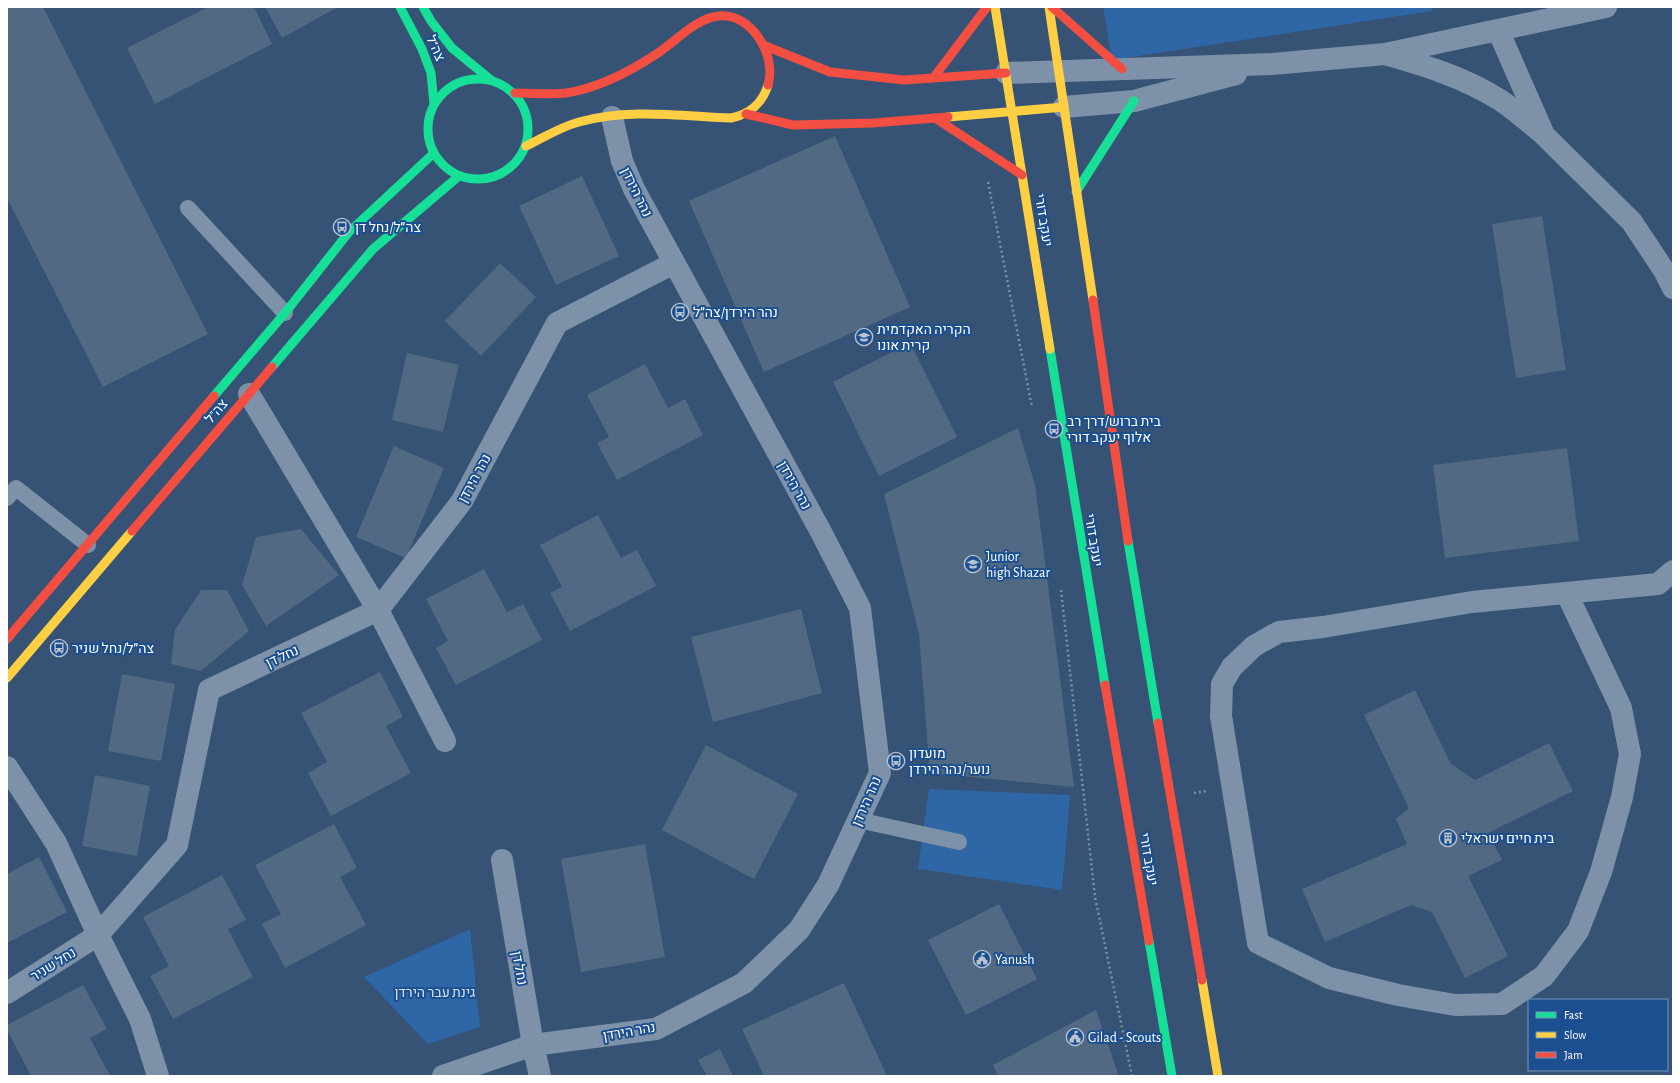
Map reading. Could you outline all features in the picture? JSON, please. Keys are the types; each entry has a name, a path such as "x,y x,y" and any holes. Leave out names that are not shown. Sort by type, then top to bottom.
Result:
{"street":[{"name":"צה\"ל","path":"400,7 422,49 431,73 434,104"},
{"name":"צה\"ל","path":"423,7 431,21 452,48 491,80"},
{"path":"934,77 987,7"},
{"name":"יעקב דורי","path":"996,7 1086,575 1172,1076"},
{"path":"1050,7 1122,69"},
{"path":"1050,7 1058,70 1141,626 1218,1076"},
{"path":"763,45 830,72 904,80 1058,70 1272,64 1385,54 1606,7"},
{"path":"515,94 567,93 598,84 651,58 696,26 720,16 738,20 751,27 763,45 768,59 770,76 767,90 757,106 746,114 731,118 635,115 612,117 578,123 526,146"},
{"path":"1498,30 1544,135"},
{"path":"1385,54 1429,67 1473,85 1501,100 1544,135 1632,222 1665,272 1673,288"},
{"path":"746,114 794,124 873,123 1134,101 1272,64"},
{"path":"474,78 491,80 504,85 515,94 523,105 528,118 529,133 526,146 518,161 506,171 491,178 475,180 460,176 444,167 434,153 428,137 429,120 434,104 444,91 458,82 474,78"},
{"path":"1076,192 1134,101"},
{"name":"נהר הירדן","path":"443,1076 534,1045 656,1029 744,983 799,930 828,885 880,773 860,608 821,532 634,189 622,161 612,117"},
{"path":"936,118 1022,175"},
{"name":"צה\"ל","path":"7,639 285,313 349,232 434,153"},
{"name":"צה\"ל","path":"7,678 373,249 460,176"},
{"name":"נהר הירדן","path":"378,610 462,501 558,323 674,263"},
{"path":"249,394 378,610 445,741"},
{"path":"1567,594 1621,708 1630,754 1622,797 1601,872 1578,931 1544,976 1502,1004 1455,1005 1375,990 1329,978 1258,943 1221,716 1222,684 1232,667 1254,646 1279,632 1323,627 1472,602 1658,584 1673,571"},
{"name":"נחל דן","path":"98,935 177,845 209,690 378,610"},
{"path":"7,767 56,843 98,935 140,1019 158,1076"},
{"name":"נחל דן","path":"502,860 540,1076"},
{"name":"נחל שניר","path":"7,993 98,935"}],"lane":[{"path":"188,208 285,313"},
{"path":"7,498 16,488 88,545"},
{"path":"858,820 959,842"}],"path":[{"path":"981,148 1033,415"},
{"path":"1061,588 1095,897 1132,1076"},
{"path":"1170,796 1232,787"}],"green space":[{"path":"1103,7 1431,7 1432,11 1112,60"},
{"path":"929,789 1070,795 1062,890 918,869"},
{"name":"גינת עבר הירדן","path":"470,929 480,1027 428,1044 364,977"}],"building":[{"path":"7,7 43,7 208,334 103,387 7,198"},
{"path":"208,7 254,7 272,44 155,104 127,48"},
{"path":"265,7 338,7 282,38"},
{"path":"835,136 910,307 764,372 689,201"},
{"path":"582,176 619,256 556,285 519,206"},
{"path":"1542,216 1566,370 1516,378 1492,224"},
{"path":"500,263 536,297 481,356 445,321"},
{"path":"910,343 957,437 879,476 833,382"},
{"path":"407,353 459,365 443,432 392,420"},
{"path":"645,364 668,408 685,399 703,435 617,480 597,443 609,437 587,395"},
{"name":"Junior high Shazar","path":"1018,428 1035,485 1074,787 930,773 919,634 884,494"},
{"path":"394,446 444,468 406,558 356,537"},
{"path":"1567,448 1579,541 1445,558 1433,465"},
{"path":"598,515 621,558 637,550 656,586 570,631 550,593 562,587 540,545"},
{"path":"301,529 339,575 266,626 242,585 256,537"},
{"path":"484,569 507,612 523,604 542,640 456,685 436,648 448,641 426,599"},
{"path":"201,590 227,590 249,631 201,671 171,664 175,630"},
{"path":"801,609 822,693 713,722 691,637"},
{"path":"380,672 403,717 386,726 411,773 331,816 308,773 327,762 301,713"},
{"path":"122,674 175,684 161,761 108,751"},
{"name":"בית חיים ישראלי","path":"1415,690 1451,764 1475,780 1549,743 1573,791 1488,833 1502,860 1468,876 1508,956 1465,978 1432,912 1411,905 1325,942 1302,889 1407,844 1396,819 1409,808 1364,715"},
{"path":"706,745 798,794 754,879 662,830"},
{"path":"95,775 150,786 137,856 82,846"},
{"path":"334,824 357,868 340,877 366,925 285,968 262,924 281,914 255,865"},
{"path":"645,844 665,957 581,972 561,859"},
{"path":"39,857 67,912 7,943 7,874"},
{"path":"222,875 246,920 228,929 253,977 173,1019 150,976 169,966 143,917"},
{"name":"Yanush","path":"999,904 1037,979 966,1015 928,940"},
{"path":"844,983 887,1076 764,1076 742,1029"},
{"path":"83,985 107,1029 90,1038 110,1076 31,1076 7,1030 7,1025"},
{"name":"Gilad - Scouts","path":"1096,1010 1119,1076 998,1076 993,1065"},
{"path":"720,1049 733,1076 707,1076 698,1060"}],"traffic: fast":[{"path":"400,7 422,49 431,73 434,104"},
{"path":"423,7 431,21 452,48 491,80"},
{"path":"478,79 488,80 506,87 520,101 527,119 528,129 527,139 520,157 506,171 488,178 478,179 468,178 450,171 436,157 429,139 428,129 429,119 436,101 450,87 468,80 478,79"},
{"path":"1076,192 1134,101"},
{"path":"214,396 285,313 349,232 434,153"},
{"path":"272,367 373,249 459,176"},
{"path":"1050,349 1105,685"},
{"path":"1128,541 1158,723"},
{"path":"1149,941 1172,1076"}],"traffic: slow":[{"path":"995,7 1050,349"},
{"path":"1049,7 1093,300"},
{"path":"526,146 565,127 579,122 616,115 655,114 731,118 744,114 759,103 768,85"},
{"path":"948,117 1064,107"},
{"path":"7,678 132,531"},
{"path":"1202,980 1218,1076"}],"traffic: jam":[{"path":"934,77 987,7"},
{"path":"1052,7 1122,69"},
{"path":"515,93 566,93 578,91 602,83 648,60 694,25 719,16 731,17 742,21 759,38 769,62 770,74 768,85"},
{"path":"763,45 830,72 904,80 1006,73"},
{"path":"746,114 793,125 873,123 948,117"},
{"path":"935,118 1022,175"},
{"path":"1093,300 1128,541"},
{"path":"132,531 272,367"},
{"path":"7,639 214,396"},
{"path":"1105,685 1149,941"},
{"path":"1158,723 1202,980"}],"place":[{"name":"צה״ל/נחל דן","path":"342,227"},
{"name":"נהר הירדן/צה״ל","path":"680,312"},
{"name":"הקריה האקדמית קרית אונו","path":"864,337"},
{"name":"בית ברוש/דרך רב אלוף יעקב דורי","path":"1054,429"},
{"name":"Junior high Shazar","path":"973,564"},
{"name":"צה״ל/נחל שניר","path":"59,648"},
{"name":"מועדון נוער/נהר הירדן","path":"896,761"},
{"name":"בית חיים ישראלי","path":"1448,838"},
{"name":"Yanush","path":"982,959"},
{"name":"Gilad - Scouts","path":"1075,1037"}]}
